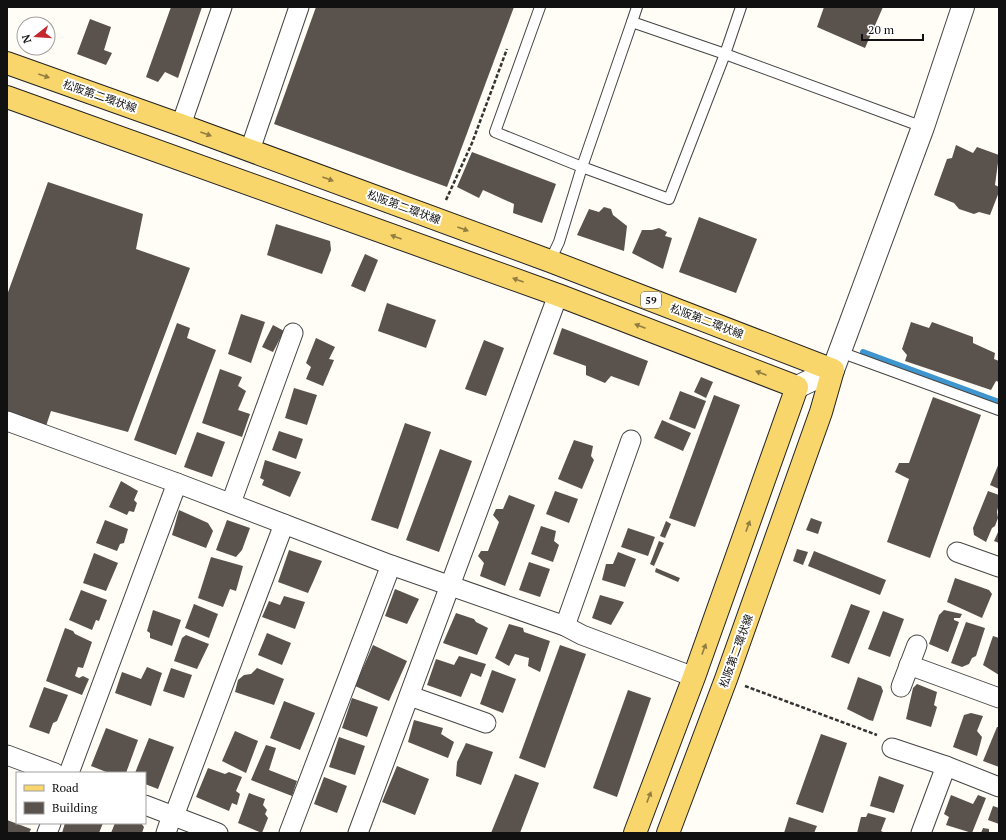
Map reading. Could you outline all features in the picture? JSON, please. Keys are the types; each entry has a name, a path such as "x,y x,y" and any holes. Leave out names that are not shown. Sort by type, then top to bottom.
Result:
{"main road":[{"name":"松阪第二環状線","path":"7,64 181,124 550,261 836,361 821,412 726,679 668,833"},
{"path":"7,97 558,295 797,387 694,677 635,833"}],"street":[{"path":"181,124 222,7"},
{"path":"250,150 298,7"},
{"path":"797,387 836,361 923,127 963,7"},
{"path":"358,833 558,295"},
{"path":"230,503 293,333"},
{"path":"7,421 177,483 391,565 565,626 582,636 694,677"},
{"path":"565,626 631,440"},
{"path":"69,772 177,483"},
{"path":"166,833 284,524"},
{"path":"957,552 999,567"},
{"path":"289,833 391,565"},
{"path":"902,687 917,645"},
{"path":"910,665 999,698"},
{"path":"410,696 486,723"},
{"path":"892,748 946,766 999,787"},
{"path":"7,755 53,772"},
{"path":"921,833 946,766"},
{"path":"146,805 218,833"}],"lane":[{"path":"540,7 495,132 582,167 670,199 725,54 741,7"},
{"path":"550,261 559,242 582,167 637,7"},
{"path":"632,22 725,54 923,127"},
{"path":"836,361 999,410"}],"path":[{"path":"446,200 472,143 509,43"},
{"path":"726,679 892,741 892,748"}],"building":[{"path":"171,7 202,7 178,78 165,72 158,82 146,77"},
{"path":"316,7 514,7 447,187 274,124"},
{"path":"824,7 883,7 865,48 817,27"},
{"path":"90,19 111,27 104,50 112,53 106,65 77,54"},
{"path":"956,145 973,153 977,147 999,155 995,185 999,187 999,192 990,215 979,212 974,214 959,209 954,203 934,195 947,159 952,158"},
{"path":"472,152 556,184 542,223 513,213 514,204 483,190 479,198 457,187"},
{"path":"48,182 143,214 136,249 190,268 128,432 51,411 46,426 7,411 7,295"},
{"path":"604,207 611,209 613,215 627,226 624,251 577,235 589,209 599,212"},
{"path":"699,217 757,239 736,293 679,272"},
{"path":"276,224 330,241 331,250 322,274 267,255"},
{"path":"659,228 667,232 665,236 672,238 663,269 632,253 642,230"},
{"path":"365,254 378,260 365,292 351,286"},
{"path":"387,303 436,320 426,348 378,331"},
{"path":"241,314 265,322 251,363 228,354"},
{"path":"911,322 929,328 932,322 973,337 973,343 995,353 994,359 999,361 999,382 996,381 991,390 905,361 907,355 902,349"},
{"path":"177,323 190,328 187,338 216,350 176,455 134,440"},
{"path":"273,325 284,331 273,352 262,347"},
{"path":"562,328 648,361 639,386 611,376 605,383 586,375 586,366 553,354"},
{"path":"316,338 335,347 329,359 334,360 323,386 306,379 311,367 306,363"},
{"path":"484,340 504,348 486,396 465,389"},
{"path":"220,369 242,377 238,386 246,391 238,410 250,414 242,437 202,423"},
{"path":"701,377 713,382 706,398 694,392"},
{"path":"294,388 317,395 307,425 285,418"},
{"path":"680,391 706,401 695,429 669,419"},
{"path":"714,395 740,405 695,527 669,518"},
{"path":"933,397 981,415 930,558 887,542 909,479 895,472 899,463 909,463"},
{"path":"662,420 691,433 683,451 654,438"},
{"path":"405,423 431,432 398,529 371,520"},
{"path":"279,431 303,439 296,459 272,450"},
{"path":"197,432 225,442 212,477 184,467"},
{"path":"574,440 593,446 591,456 594,460 582,489 558,479"},
{"path":"440,449 472,461 439,552 406,540"},
{"path":"265,460 301,472 290,497 262,485 264,480 260,478"},
{"path":"999,463 999,489 990,485"},
{"path":"121,481 138,491 134,500 137,503 134,512 129,511 127,515 109,507"},
{"path":"555,491 578,499 569,523 546,514"},
{"path":"988,491 999,495 999,503 997,512 998,518 986,542 974,535 973,528"},
{"path":"509,495 535,505 505,586 480,576 484,563 478,556 481,551 488,551 499,522 493,515 496,509 503,509"},
{"path":"179,510 208,523 213,531 206,548 172,535"},
{"path":"811,518 822,522 818,534 806,530"},
{"path":"105,520 128,529 124,543 120,544 117,551 96,543"},
{"path":"227,520 250,528 242,550 236,557 216,550"},
{"path":"666,521 671,524 665,538 660,536"},
{"path":"541,526 556,531 554,541 559,545 553,562 531,554"},
{"path":"628,528 655,537 648,556 621,547"},
{"path":"999,530 999,543 994,541"},
{"path":"659,541 664,543 654,566 650,564"},
{"path":"797,549 808,552 803,565 793,561"},
{"path":"289,550 322,561 308,593 278,582"},
{"path":"814,551 886,580 880,595 808,566"},
{"path":"618,552 636,559 625,587 602,580 606,564 613,564"},
{"path":"94,553 118,563 106,591 83,583"},
{"path":"211,557 243,566 236,591 230,589 223,607 198,598"},
{"path":"529,562 550,569 540,597 519,590"},
{"path":"656,568 680,578 678,582 655,572"},
{"path":"955,578 989,590 992,594 982,618 947,602"},
{"path":"395,589 419,599 407,624 385,616"},
{"path":"81,590 107,600 99,621 96,620 92,630 69,620"},
{"path":"600,595 624,602 611,625 592,618"},
{"path":"284,596 305,602 295,629 262,617 269,601 280,605"},
{"path":"194,604 218,614 209,638 185,628"},
{"path":"851,604 870,611 849,664 831,657"},
{"path":"153,610 181,620 172,646 150,638 150,633 147,631"},
{"path":"944,610 962,614 960,618 954,618 954,620 959,622 948,652 929,644 939,615"},
{"path":"883,611 904,619 890,657 868,649"},
{"path":"456,613 474,619 476,622 488,628 477,655 443,643"},
{"path":"966,622 985,628 976,656 972,658 969,664 962,667 951,663"},
{"path":"509,624 523,628 524,632 550,641 540,672 528,666 529,658 515,654 509,666 495,658"},
{"path":"65,628 92,642 83,668 78,667 75,676 79,678 83,676 89,679 82,695 46,681"},
{"path":"267,633 291,643 282,665 258,655"},
{"path":"186,635 209,644 197,669 174,661 182,638"},
{"path":"993,636 999,638 999,675 983,665"},
{"path":"373,645 407,661 389,701 355,686"},
{"path":"560,645 586,654 545,768 519,758"},
{"path":"459,656 486,664 481,677 471,673 461,697 427,685 436,659 454,665"},
{"path":"147,667 162,673 151,706 115,693 122,672 141,679"},
{"path":"171,668 192,675 184,698 163,691"},
{"path":"257,668 284,679 274,705 235,692 238,680 244,675 251,674"},
{"path":"492,670 516,679 503,713 480,704"},
{"path":"858,677 881,686 883,691 873,721 847,709"},
{"path":"917,684 937,692 934,705 937,707 931,727 906,719 913,688"},
{"path":"44,687 68,695 57,721 53,723 49,734 29,727"},
{"path":"628,690 651,698 617,797 593,788"},
{"path":"352,698 378,707 367,737 342,728"},
{"path":"284,701 315,713 300,750 270,738"},
{"path":"971,713 983,716 977,731 982,737 977,756 953,747 964,715"},
{"path":"414,720 443,728 441,734 454,742 448,758 408,742"},
{"path":"997,727 999,727 999,767 983,761"},
{"path":"106,728 138,740 126,772 106,772 91,766"},
{"path":"235,731 258,741 246,773 222,761"},
{"path":"821,734 847,743 823,813 796,804"},
{"path":"339,737 365,746 355,775 329,767"},
{"path":"149,738 174,747 158,789 146,784 146,772 135,772"},
{"path":"466,743 493,752 481,785 456,776 457,762"},
{"path":"266,745 276,748 269,770 297,781 292,796 251,780"},
{"path":"397,766 429,779 415,815 382,802"},
{"path":"208,768 225,774 229,772 242,777 236,791 240,794 237,805 232,803 229,811 196,797"},
{"path":"515,774 539,783 520,833 491,833"},
{"path":"879,776 904,785 894,813 870,806"},
{"path":"324,777 347,786 337,813 314,804"},
{"path":"249,793 265,799 263,805 267,810 265,814 268,818 262,833 238,823"},
{"path":"951,795 973,804 978,795 986,798 972,833 946,825 949,817 944,814"},
{"path":"993,806 999,808 999,824 988,820"},
{"path":"868,813 886,818 881,831 885,833 857,833 861,817 866,817"},
{"path":"789,817 817,826 814,833 784,833"},
{"path":"7,820 31,829 29,833 7,833"},
{"path":"65,824 103,824 99,833 62,833"},
{"path":"115,824 142,824 144,827 142,833 111,833"},
{"path":"983,828 989,829 989,833 981,833"}],"waterway":[{"path":"863,352 999,402"}]}
